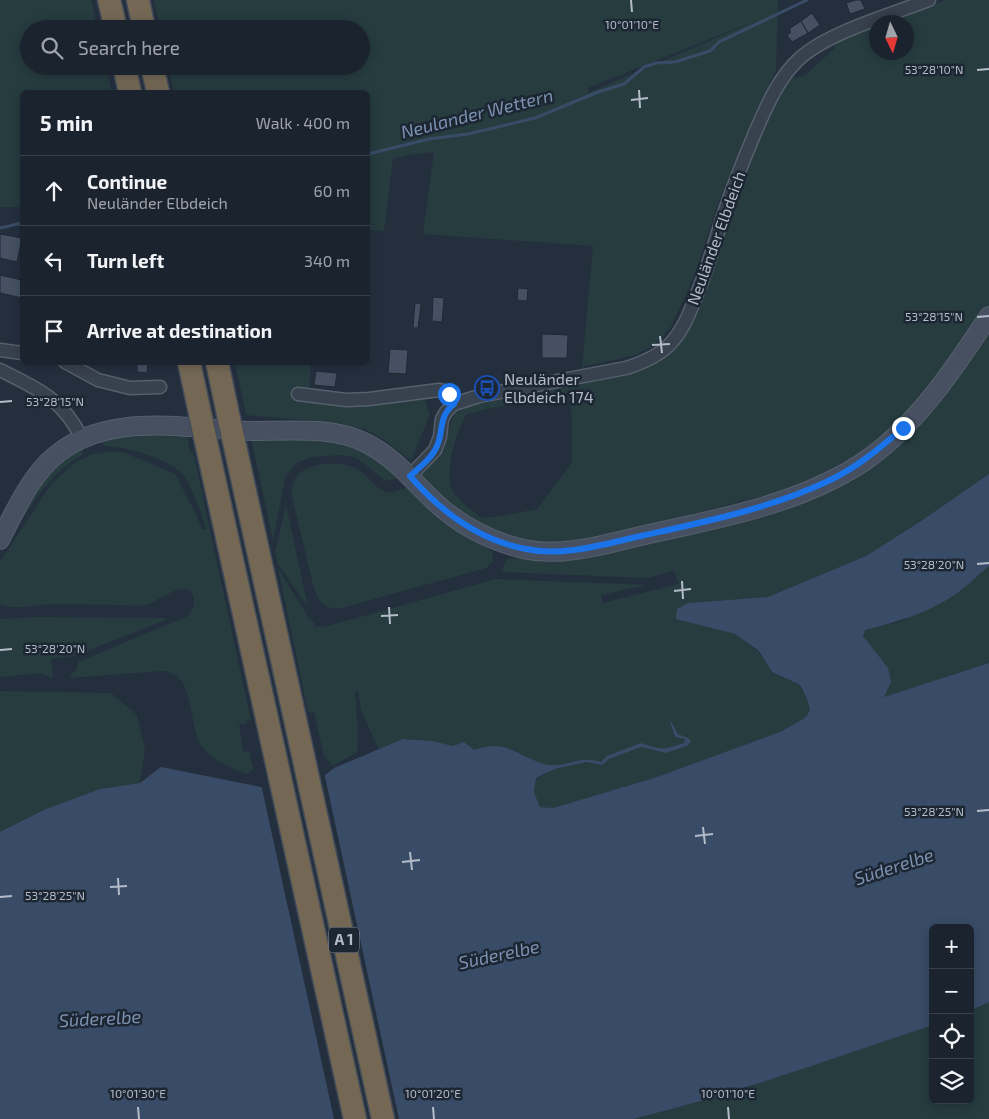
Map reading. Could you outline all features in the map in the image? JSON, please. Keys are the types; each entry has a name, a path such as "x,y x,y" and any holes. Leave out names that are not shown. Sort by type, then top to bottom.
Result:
{"highway":[{"path":"109,0 114,20"},
{"path":"138,0 142,20"},
{"path":"126,75 130,90"},
{"path":"154,75 158,90"},
{"name":"A 1","path":"190,365 355,1119"},
{"name":"A 1","path":"218,365 237,429 305,761 383,1119"}],"street":[{"name":"Neuländer Elbdeich","path":"454,404 479,396 626,368 659,354 670,344 691,310 729,198 752,140 773,93 786,72 799,59 827,40 928,0"},
{"path":"0,540 20,501 49,462 67,447 82,438 108,430 135,426 314,431 362,441 397,463 438,505 456,520 478,533 519,548 554,552 587,548 704,522 767,505 828,482 868,458 903,428 938,389 989,316"},
{"path":"0,350 20,352"},
{"path":"70,365 98,380 130,388 160,387"},
{"path":"0,370 34,386 58,403 76,425 82,438"},
{"path":"298,394 346,400 444,390 449,394 454,404 442,419 440,437 435,450 410,476"}],"green space":[{"path":"0,0 91,0 96,20 20,20 20,75 108,75 112,90 20,90 20,207 0,207"},
{"path":"154,0 778,0 776,70 744,138 716,209 695,274 671,327 653,346 636,355 582,367 593,246 423,234 434,152 407,155 393,159 384,231 370,230 370,90 174,90 170,75 370,75 370,20 158,20","holes":["760,19 588,93 588,88"]},
{"path":"945,0 989,0 989,306 948,367 897,423 862,451 822,474 771,494 603,537 554,545 506,538 459,514 421,476 441,451 446,441 451,420 465,408 507,398 508,395 620,375 678,341 770,108 789,79 804,76 835,48 836,42 869,28 869,60 914,60 914,15 902,15","holes":["568,393 572,419 572,462 537,509 502,516 482,518 463,503 453,492 450,485 452,452 459,429 467,414 531,399"]},
{"path":"989,332 989,474 866,556 768,597 688,603 677,619 735,634 759,652 772,672 799,685 807,699 810,710 805,718 780,732 657,777 553,808 540,807 534,792 536,779 555,769 586,762 602,765 609,759 641,747 665,753 687,746 688,738 678,734 671,721 675,737 685,739 685,743 663,748 641,743 601,762 580,760 558,765 542,764 514,751 496,746 474,751 464,742 453,746 432,741 403,739 379,750 361,710 358,690 355,693 358,731 357,752 333,766 324,756 314,712 308,712 278,568 308,617 315,623 315,627 328,626 496,579 647,585 601,595 603,603 679,584 674,571 647,578 502,572 505,562 509,558 539,560 760,513 922,420 942,399"},
{"path":"235,365 311,365 309,394 369,399 421,391 430,414 411,461 386,441 365,429 314,421 246,415"},
{"path":"180,431 187,436 190,452 193,451 251,720 239,725 243,752 249,751 253,769 247,774 223,764 203,748 194,727 186,690 181,681 173,674 162,671 69,678 77,668 78,662 188,616 194,602 191,592 183,589 178,590 143,606 53,604 20,607 0,605 0,562 51,484 73,464 92,454 123,452 175,474 202,529 206,529 190,486 177,469 146,454 123,448 104,446 102,438"},
{"path":"251,438 331,438 363,448 399,473 396,479 386,481 361,461 354,457 341,455 311,457 295,464 285,478 273,541"},
{"path":"83,448 82,455 56,475 35,500 0,556 18,518 48,472 67,456"},
{"path":"324,464 341,464 357,469 385,492 389,493 406,488 413,489 450,524 492,551 493,561 486,568 349,606 330,608 325,606 315,592 292,496 294,482 300,473 310,467"},
{"path":"286,505 308,607 277,563 275,553"},
{"path":"989,566 989,663 884,697 886,690 863,636 864,630 900,622 956,593"},
{"path":"37,617 166,618 166,620 74,656 51,659 53,679 41,673 0,677 0,619"},
{"path":"0,691 111,693 137,715 145,749 140,783 100,789 46,809 0,832"},
{"path":"989,1002 989,1119 633,1119 747,1087 929,1026 929,1104 974,1104 974,1009"}],"water":[{"name":"Süderelbe","path":"989,474 989,566 960,591 945,601 912,616 865,630 863,636 888,668 891,682 884,697 989,663 989,1002 974,1009 974,924 929,924 929,1026 747,1087 633,1119 0,1119 0,832 46,809 100,789 140,783 161,767 261,787 290,787 325,775 334,768 403,739 432,741 453,746 464,742 474,750 490,746 502,747 548,765 558,765 580,760 601,762 607,756 641,743 662,748 684,743 685,739 675,737 669,718 678,734 691,741 687,746 665,753 641,747 609,759 602,765 586,762 555,769 536,778 534,792 540,807 553,808 657,777 780,732 805,718 810,710 800,685 772,672 759,651 735,634 676,619 677,609 688,603 768,597 866,556"}],"pier":[{"path":"324,772 399,1119 334,1119 261,784 290,785"}],"building":[{"path":"861,0 865,9 850,14 846,3"},
{"path":"812,13 820,25 808,33 801,21"},
{"path":"801,21 808,33 792,42 787,35 791,32 789,29"},
{"path":"0,234 20,238 17,262 0,258"},
{"path":"0,275 20,280 20,298 0,293"},
{"path":"518,288 528,289 527,301 517,300"},
{"path":"433,297 444,298 442,322 432,321"},
{"path":"415,303 421,304 418,328 413,328"},
{"path":"542,334 568,335 567,358 542,358"},
{"path":"390,349 408,350 406,374 388,373"},
{"path":"137,365 148,365 147,373 137,372"},
{"path":"316,371 337,373 335,387 314,385"}],"waterway":[{"name":"Neulander Wettern","path":"370,154 429,139 468,134 535,118 598,92 624,84 644,67 656,63 675,62 710,51 719,42 807,0"},
{"name":"Neulander Wettern","path":"0,228 20,223"}],"place":[{"name":"Neuländer Elbdeich 174","path":"487,388"}],"route":[{"path":"449,394 454,404 442,419 437,445 425,462 410,476 422,490 456,520 478,533 504,544 527,550 554,552 578,549 704,522 776,503 828,482 868,458 903,428"}]}
